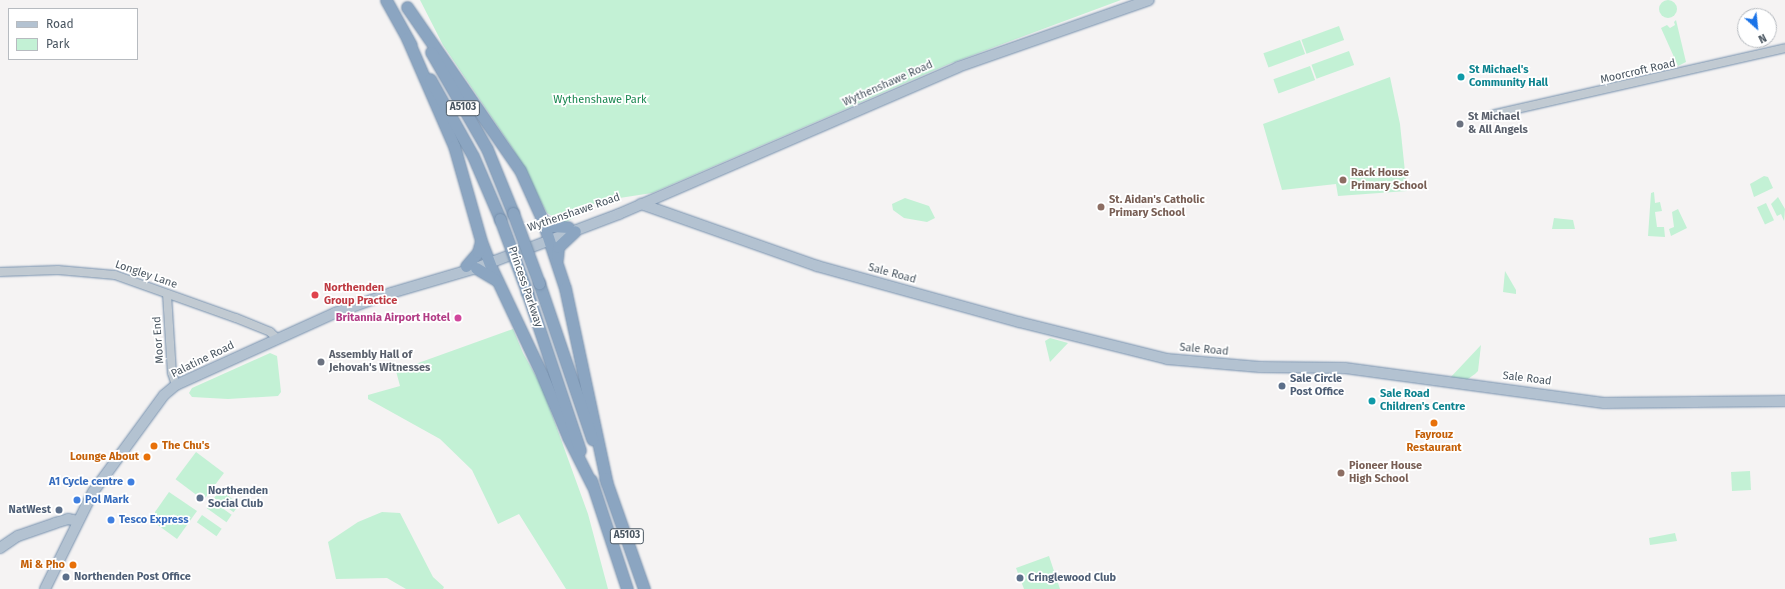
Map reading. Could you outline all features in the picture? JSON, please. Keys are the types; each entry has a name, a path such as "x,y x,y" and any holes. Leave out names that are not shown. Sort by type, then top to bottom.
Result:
{"highway":[{"name":"Princess Parkway","path":"386,0 473,156 500,219 527,292 627,589"},
{"name":"Princess Parkway","path":"405,3 487,149 539,283 644,589"},
{"path":"405,3 520,170 542,219 557,261 607,484"},
{"path":"407,38 454,146 481,241 498,282 542,375 568,437 592,485"},
{"path":"542,219 552,226 572,229 558,248 557,261"},
{"path":"481,241 471,267 487,272 498,282"}],"main road":[{"name":"Wythenshawe Road","path":"444,277 641,204 958,67 1149,0"},
{"name":"Sale Road","path":"641,204 817,266 1037,326 1167,359 1260,367 1345,368 1604,403 1785,401"},
{"name":"Palatine Road","path":"45,589 78,521 103,477 164,395 176,385 277,338 361,303 444,277"},
{"path":"0,548 18,536 55,523 68,519 78,521"}],"street":[{"name":"Moorcroft Road","path":"1495,114 1785,48"},
{"name":"Longley Lane","path":"0,272 103,272 242,321 277,338"},
{"name":"Moor End","path":"167,294 172,374 176,385"}],"green space":[{"name":"Wythenshawe Park","path":"420,0 1121,0 949,64 652,193 600,201 582,209 583,213 564,223 547,213 513,149 443,45"},
{"path":"1668,0 1674,3 1677,9 1674,15 1668,18 1662,15 1659,9 1662,3"},
{"path":"1676,20 1686,62 1678,66 1661,28 1667,25 1670,28 1675,25 1674,22"},
{"path":"1339,26 1344,40 1307,54 1301,40"},
{"path":"1300,40 1305,54 1268,67 1263,53"},
{"path":"1349,51 1354,65 1317,79 1311,65"},
{"path":"1310,66 1315,80 1278,93 1273,79"},
{"path":"1390,77 1400,124 1407,191 1338,196 1336,184 1282,190 1263,124"},
{"path":"1764,176 1768,177 1773,188 1754,197 1750,184"},
{"path":"1654,192 1655,203 1660,202 1662,211 1655,212 1657,227 1664,227 1665,237 1648,236 1651,193"},
{"path":"1778,197 1785,209 1784,221 1781,214 1777,216 1771,204"},
{"path":"905,198 929,206 935,218 927,222 904,218 893,210 892,204"},
{"path":"1766,203 1774,220 1765,224 1757,207"},
{"path":"1678,209 1687,228 1671,236 1669,229 1674,227 1672,212"},
{"path":"1554,218 1573,220 1575,229 1552,229"},
{"path":"1505,271 1516,290 1516,294 1503,292"},
{"path":"513,329 523,353 542,387 588,514 608,589 566,589 519,514 498,524 472,470 440,439 368,399 368,395 400,386 396,371"},
{"path":"1050,338 1068,343 1050,362 1045,341"},
{"path":"1481,345 1478,371 1465,381 1449,379"},
{"path":"270,353 277,356 281,392 278,396 228,399 192,397 189,393 192,388"},
{"path":"196,452 224,473 203,500 176,479"},
{"path":"1750,471 1751,490 1732,491 1731,472"},
{"path":"220,490 239,504 234,512 214,498"},
{"path":"169,492 197,511 177,539 155,523 155,512"},
{"path":"212,501 232,515 226,522 207,508"},
{"path":"382,512 400,513 433,577 444,587 443,589 406,589 387,578 336,579 328,542 358,522"},
{"path":"202,515 222,529 216,536 197,522"},
{"path":"1675,533 1677,541 1650,545 1649,538"},
{"path":"1049,556 1060,589 1024,589 1016,568"}],"place":[{"name":"St Michael's Community Hall","path":"1461,77"},
{"name":"St Michael & All Angels","path":"1460,124"},
{"name":"Rack House Primary School","path":"1343,180"},
{"name":"St. Aidan's Catholic Primary School","path":"1101,207"},
{"name":"Northenden Group Practice","path":"315,295"},
{"name":"Britannia Airport Hotel","path":"458,318"},
{"name":"Assembly Hall of Jehovah's Witnesses","path":"321,362"},
{"name":"Sale Circle Post Office","path":"1282,386"},
{"name":"Sale Road Children's Centre","path":"1372,401"},
{"name":"Fayrouz Restaurant","path":"1434,423"},
{"name":"The Chu's","path":"154,446"},
{"name":"Lounge About","path":"147,457"},
{"name":"Pioneer House High School","path":"1341,473"},
{"name":"A1 Cycle centre","path":"131,482"},
{"name":"Northenden Social Club","path":"200,498"},
{"name":"Pol Mark","path":"77,500"},
{"name":"NatWest","path":"59,510"},
{"name":"Tesco Express","path":"111,520"},
{"name":"Mi & Pho","path":"73,565"},
{"name":"Northenden Post Office","path":"66,577"},
{"name":"Cringlewood Club","path":"1020,578"}]}
